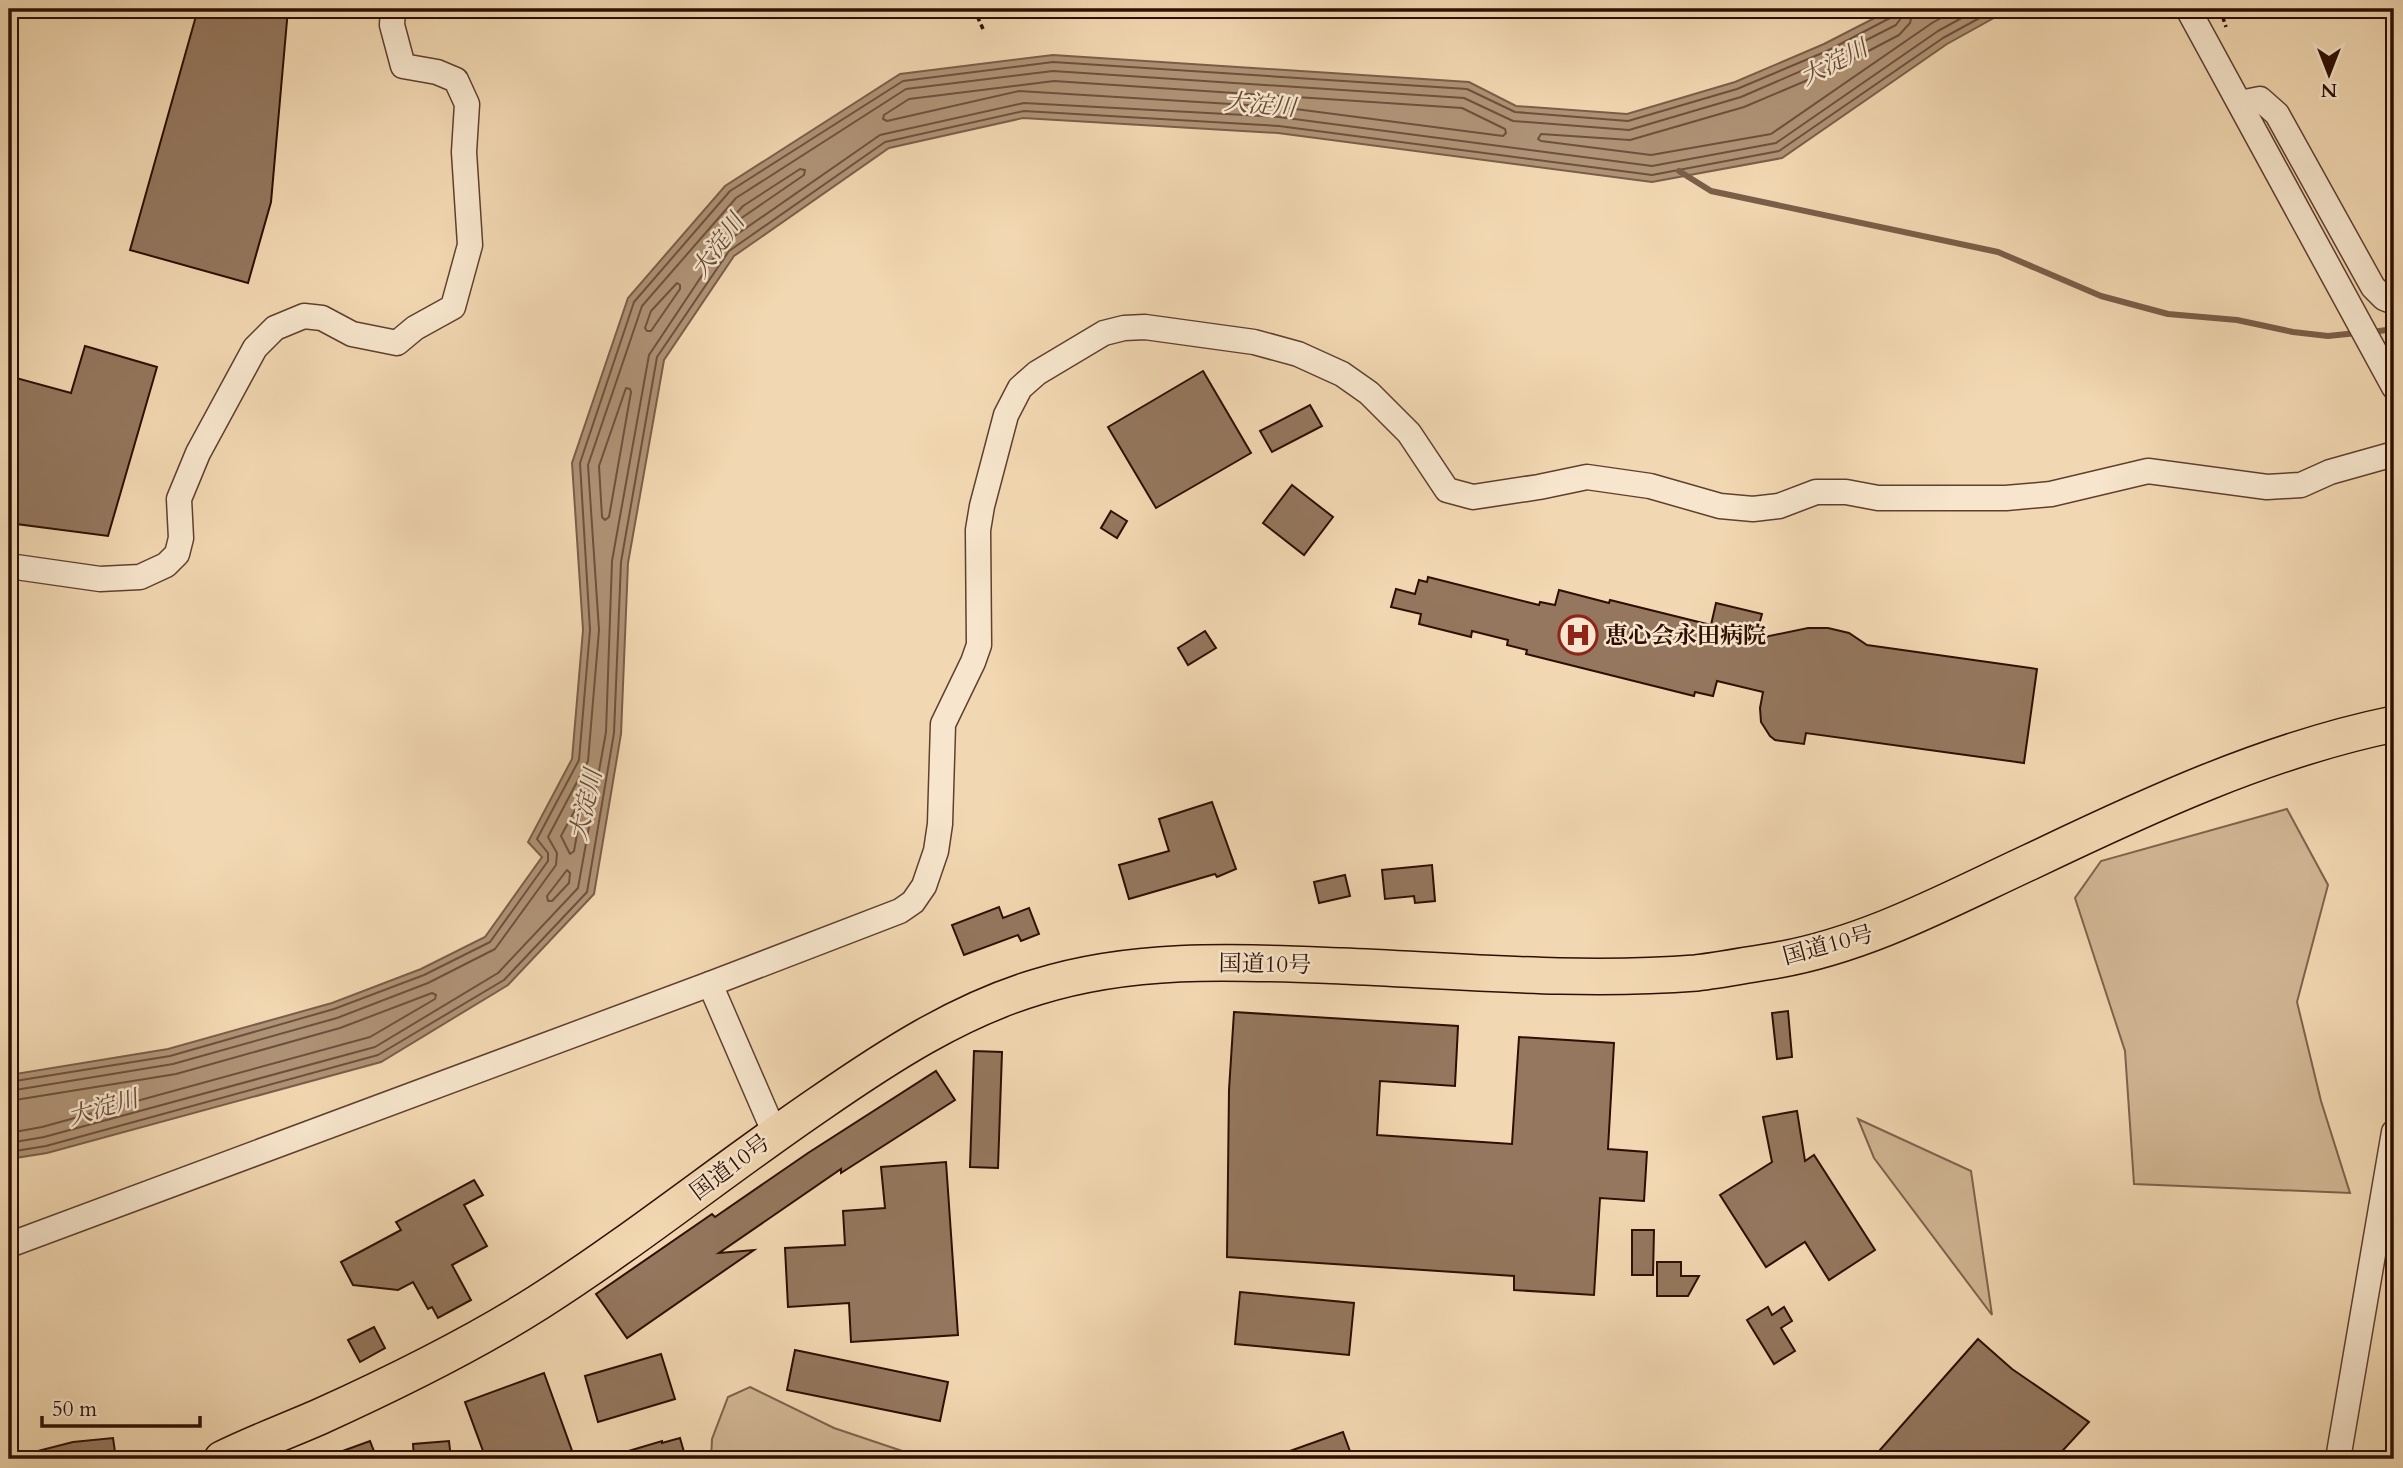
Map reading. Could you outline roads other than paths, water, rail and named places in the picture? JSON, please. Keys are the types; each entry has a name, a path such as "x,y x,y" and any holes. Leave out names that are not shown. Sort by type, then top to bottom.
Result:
{"highway":[{"name":"国道10号","path":"222,1459 401,1378 525,1310 658,1221 775,1134 891,1054 955,1020 1036,987 1118,968 1178,962 1254,962 1602,976 1701,972 1788,958 1836,946 1895,926 2139,810 2225,776 2346,734 2394,724"}],"street":[{"path":"9,566 100,579 140,577 166,565 177,554 181,538 179,499 198,453 255,348 275,328 304,316 322,318 352,334 397,343 415,328 453,307 471,245 464,152 467,104 456,80 437,72 403,66 391,25 393,9"},
{"path":"2188,9 2393,385"},
{"path":"2240,103 2260,99 2277,114 2374,287 2384,298 2394,302"},
{"path":"9,1245 710,984 900,911 913,902 924,886 936,851 940,824 943,724 979,645 978,530 1006,415 1020,388 1037,373 1104,333 1144,327 1254,342 1309,359 1342,374 1369,393 1409,433 1447,490 1473,497 1587,477 1650,486 1720,506 1754,509 1779,506 1816,492 1846,492 1891,498 2006,498 2051,494 2148,471 2267,487 2301,485 2330,472 2394,454"},
{"path":"710,984 775,1134"},
{"path":"2338,1459 2388,1200 2394,1132"}],"water":[{"name":"大淀川","path":"1892,9 2010,9 1947,44 1782,158 1652,182 1278,133 1023,118 889,148 734,256 664,360 628,563 621,734 594,894 508,985 381,1062 47,1153 9,1159 9,1075 168,1049 332,1003 421,969 485,937 542,857 528,842 572,759 583,630 572,463 628,298 725,186 900,74 1053,55 1469,82 1516,106 1627,114 1735,82 1824,44"}],"waterway":[{"path":"1679,171 1711,191 1998,252 2101,296 2168,314 2237,320 2293,332 2328,336 2357,333"},
{"path":"2372,332 2394,329"}],"place":[{"name":"恵心会永田病院","path":"1578,635"}]}
